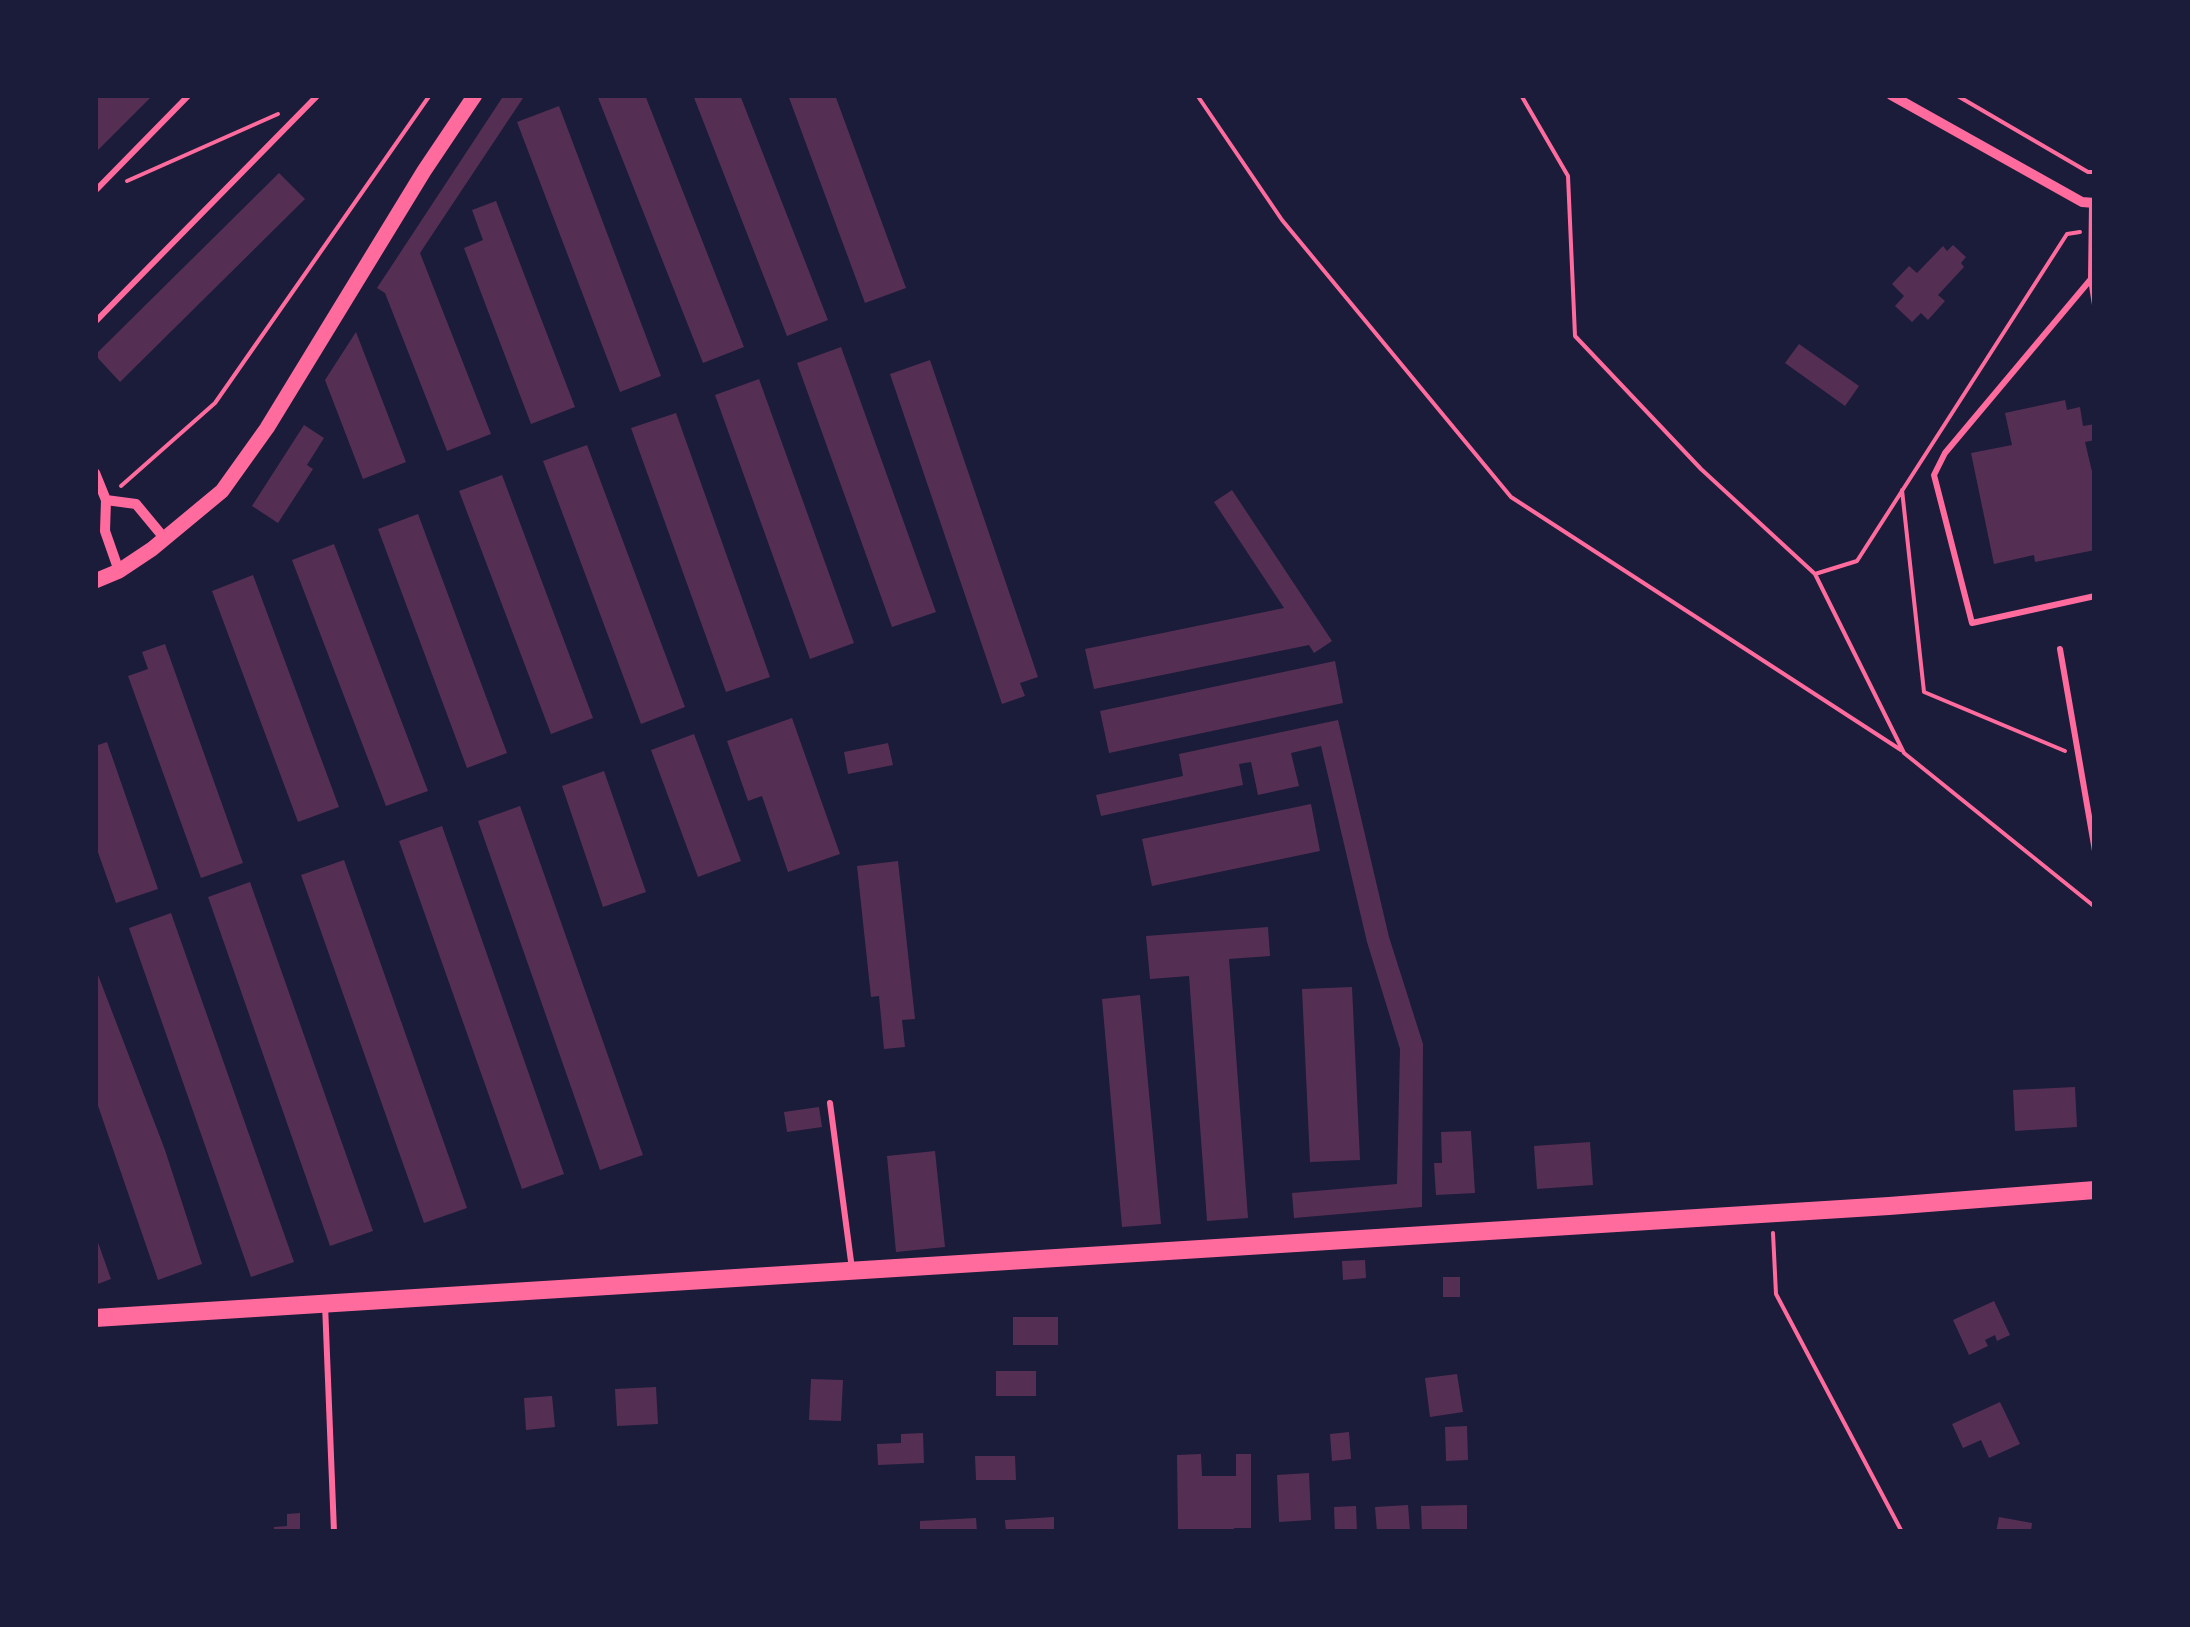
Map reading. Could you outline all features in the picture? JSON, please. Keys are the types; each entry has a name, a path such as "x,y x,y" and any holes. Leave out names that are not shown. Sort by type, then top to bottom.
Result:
{"main road":[{"path":"95,1318 2095,1190"}],"street":[{"path":"95,581 165,540 222,491 475,95"},
{"path":"1891,95 2082,202 2093,203"},
{"path":"95,473 106,500 106,531 118,571"},
{"path":"106,500 136,504 165,540"}],"lane":[{"path":"95,191 189,95"},
{"path":"95,322 318,95"},
{"path":"2093,203 2091,278 2095,305"},
{"path":"2091,278 1945,452 1934,475 1972,622 2095,596"},
{"path":"2060,648 2095,851"},
{"path":"830,1103 852,1270"},
{"path":"325,1303 334,1532"}],"path":[{"path":"106,500 214,403 430,95"},
{"path":"1197,95 1282,220 1511,497 1904,752 2095,907"},
{"path":"1520,95 1568,176 1575,336 1701,469 1815,574 1904,752"},
{"path":"1956,95 2088,172 2095,172"},
{"path":"112,187 282,113"},
{"path":"1815,574 1857,561 2067,234"},
{"path":"1902,490 1924,692 2078,757"},
{"path":"1772,1213 1776,1294 1902,1532"}],"building":[{"path":"101,95 153,95 98,150 95,101"},
{"path":"504,95 525,95 420,253 491,434 447,451 385,293 377,288"},
{"path":"597,95 645,95 744,347 703,363"},
{"path":"693,95 740,95 828,320 787,336"},
{"path":"788,95 835,95 906,288 865,303"},
{"path":"559,106 661,376 620,392 517,122"},
{"path":"279,173 305,199 120,382 95,355"},
{"path":"496,201 575,407 531,424 464,248 483,240 472,210"},
{"path":"1953,245 1966,257 1961,263 1964,267 1938,295 1945,301 1928,320 1921,313 1912,322 1895,306 1904,296 1892,284 1909,266 1917,273 1943,246 1947,251"},
{"path":"356,332 406,462 363,479 325,380"},
{"path":"1799,344 1859,386 1845,406 1785,363"},
{"path":"841,347 936,612 892,627 797,363"},
{"path":"930,360 1038,677 1020,683 1025,696 1002,704 890,374"},
{"path":"759,379 854,643 810,659 715,395"},
{"path":"2065,400 2067,410 2080,407 2083,426 2095,424 2095,440 2085,442 2095,484 2095,550 2035,562 2034,555 1994,564 1971,453 2012,445 2005,413"},
{"path":"676,413 770,677 726,692 631,428"},
{"path":"304,425 324,438 307,465 313,469 278,523 252,506"},
{"path":"587,445 685,707 641,724 543,461"},
{"path":"502,475 593,718 551,734 459,491"},
{"path":"1232,490 1332,641 1314,653 1309,645 1094,689 1085,649 1284,608 1214,502"},
{"path":"418,514 507,753 467,768 378,529"},
{"path":"334,544 428,791 386,806 292,560"},
{"path":"253,575 339,807 298,822 212,591"},
{"path":"165,644 243,863 201,878 128,676 148,669 142,652"},
{"path":"1335,661 1343,703 1109,753 1100,711"},
{"path":"792,718 840,854 788,872 762,796 748,801 727,741"},
{"path":"1338,720 1389,937 1423,1044 1422,1207 1294,1218 1292,1193 1397,1184 1400,1049 1367,942 1321,746 1291,753 1299,786 1258,795 1251,762 1239,764 1243,785 1101,816 1096,795 1183,776 1179,754"},
{"path":"694,734 741,861 698,877 651,750"},
{"path":"107,742 158,889 116,903 95,844 95,746"},
{"path":"888,743 893,765 848,774 844,752"},
{"path":"604,771 646,892 603,907 562,786"},
{"path":"1311,804 1320,851 1152,886 1142,839"},
{"path":"520,806 643,1155 600,1170 478,821"},
{"path":"442,826 564,1174 522,1189 399,841"},
{"path":"344,860 467,1208 424,1223 301,875"},
{"path":"898,861 915,1019 902,1020 905,1047 884,1049 879,996 871,997 857,866"},
{"path":"250,882 373,1231 330,1246 208,897"},
{"path":"171,913 294,1262 251,1277 129,928"},
{"path":"1268,927 1270,956 1229,959 1248,1218 1207,1221 1189,976 1150,979 1146,936"},
{"path":"95,967 165,1150 202,1264 158,1280 95,1097"},
{"path":"1352,987 1360,1160 1310,1162 1302,989"},
{"path":"1140,995 1161,1224 1122,1227 1102,999"},
{"path":"2075,1087 2077,1127 2015,1131 2013,1090"},
{"path":"819,1107 822,1127 787,1132 784,1112"},
{"path":"1471,1131 1475,1193 1436,1195 1434,1163 1442,1163 1441,1132"},
{"path":"1590,1142 1593,1185 1537,1189 1534,1146"},
{"path":"935,1151 945,1247 896,1252 887,1156"},
{"path":"95,1234 111,1279 95,1285"},
{"path":"1365,1260 1366,1278 1343,1280 1342,1261"},
{"path":"1443,1277 1460,1277 1460,1297 1443,1297"},
{"path":"1994,1301 2010,1335 1997,1341 1995,1335 1985,1340 1988,1346 1969,1355 1953,1320"},
{"path":"1013,1317 1058,1317 1058,1345 1013,1345"},
{"path":"996,1371 1036,1371 1036,1396 996,1396"},
{"path":"1457,1374 1463,1412 1430,1417 1425,1378"},
{"path":"811,1379 843,1380 841,1421 809,1420"},
{"path":"656,1387 658,1424 617,1426 615,1389"},
{"path":"552,1396 555,1427 526,1430 524,1398"},
{"path":"2000,1402 2020,1444 1989,1458 1981,1440 1963,1448 1952,1424"},
{"path":"1467,1426 1468,1460 1446,1461 1445,1427"},
{"path":"1349,1432 1351,1459 1332,1461 1330,1434"},
{"path":"923,1433 924,1463 878,1465 877,1444 901,1443 901,1434"},
{"path":"1201,1454 1202,1476 1236,1476 1236,1454 1251,1454 1251,1528 1234,1528 1234,1532 1178,1529 1177,1455"},
{"path":"975,1456 1015,1456 1016,1480 976,1480"},
{"path":"1309,1473 1311,1520 1279,1522 1277,1475"},
{"path":"1408,1505 1410,1532 1377,1532 1375,1507"},
{"path":"1467,1505 1467,1532 1422,1532 1421,1506"},
{"path":"1356,1506 1357,1532 1335,1532 1334,1507"},
{"path":"300,1513 300,1532 274,1532 274,1527 287,1526 287,1514"},
{"path":"1054,1517 1054,1532 1006,1532 1005,1520"},
{"path":"1999,1517 2032,1523 2031,1532 1996,1532"},
{"path":"976,1518 977,1532 920,1532 920,1521"}]}
